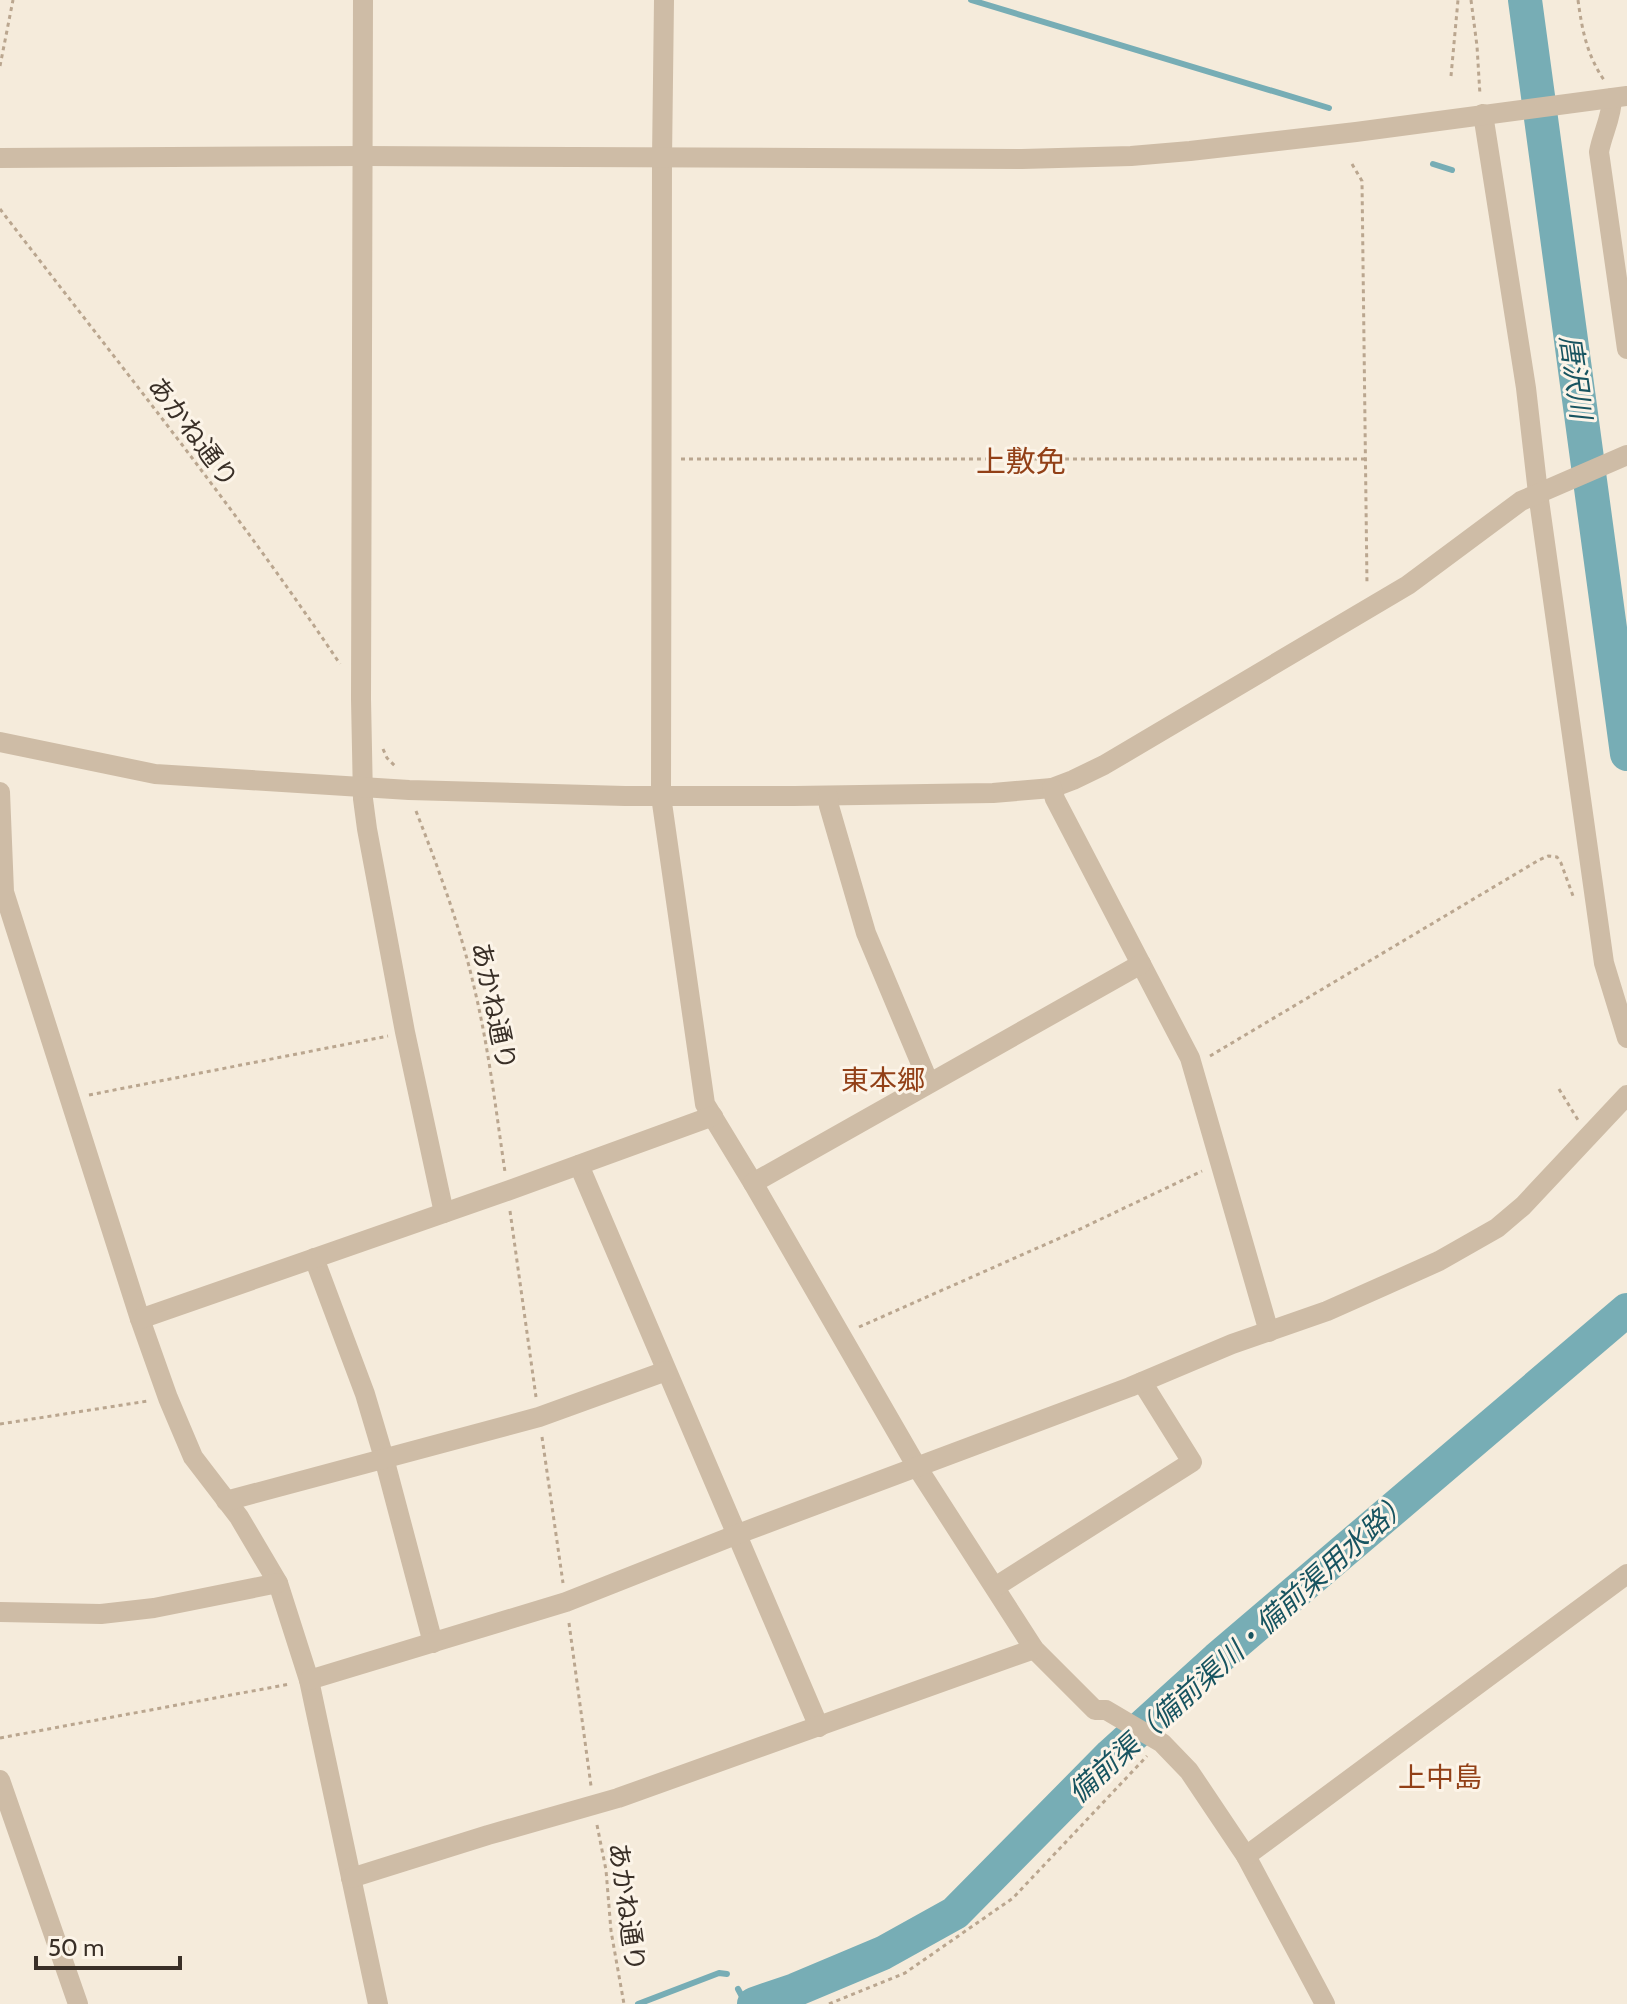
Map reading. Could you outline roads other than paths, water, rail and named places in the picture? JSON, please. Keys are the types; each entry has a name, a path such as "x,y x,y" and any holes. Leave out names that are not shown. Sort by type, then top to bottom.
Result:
{"street":[{"path":"363,0 363,799 405,1032 444,1213"},
{"path":"664,0 661,796 705,1104 917,1467 1034,1649 1095,1710 1106,1710 1156,1740 1189,1771 1246,1856 1325,2004"},
{"path":"0,158 1022,159 1131,156 1326,136 1614,98 1599,152 1627,349"},
{"path":"1487,114 1526,388 1544,490 1604,963 1627,1038"},
{"path":"0,742 155,774 364,788 594,795 828,796 993,793 1052,788 1104,765 1408,585 1521,501 1627,455"},
{"path":"1052,788 1193,1066 1269,1332"},
{"path":"0,792 4,892 140,1319 193,1457 239,1517 278,1583 309,1680 378,2004"},
{"path":"828,796 866,933 929,1083"},
{"path":"753,1183 1141,964"},
{"path":"309,1680 566,1602 1142,1382 1232,1344 1327,1311 1439,1261 1497,1228 1523,1206 1627,1095"},
{"path":"140,1319 713,1116"},
{"path":"579,1165 819,1727"},
{"path":"314,1258 365,1394 433,1643"},
{"path":"226,1501 539,1417 666,1371"},
{"path":"995,1587 1192,1462 1142,1382"},
{"path":"1246,1856 1627,1574"},
{"path":"0,1612 101,1614 154,1608 278,1583"},
{"path":"351,1878 618,1798 1034,1649"},
{"path":"0,1780 78,2004"}],"waterway":[{"path":"971,0 1329,108"},
{"name":"唐沢川","path":"1525,0 1627,754"},
{"path":"1433,164 1452,170"},
{"name":"備前渠（備前渠川・備前渠用水路）","path":"754,2004 883,1953 955,1913 1111,1755 1217,1659 1627,1310"},
{"path":"638,2004 719,1973 727,1974"},
{"path":"738,1989 746,2004"}],"district":[{"name":"上敷免","path":"1021,461"},
{"name":"東本郷","path":"883,1080"},
{"name":"上中島","path":"1440,1777"}]}
